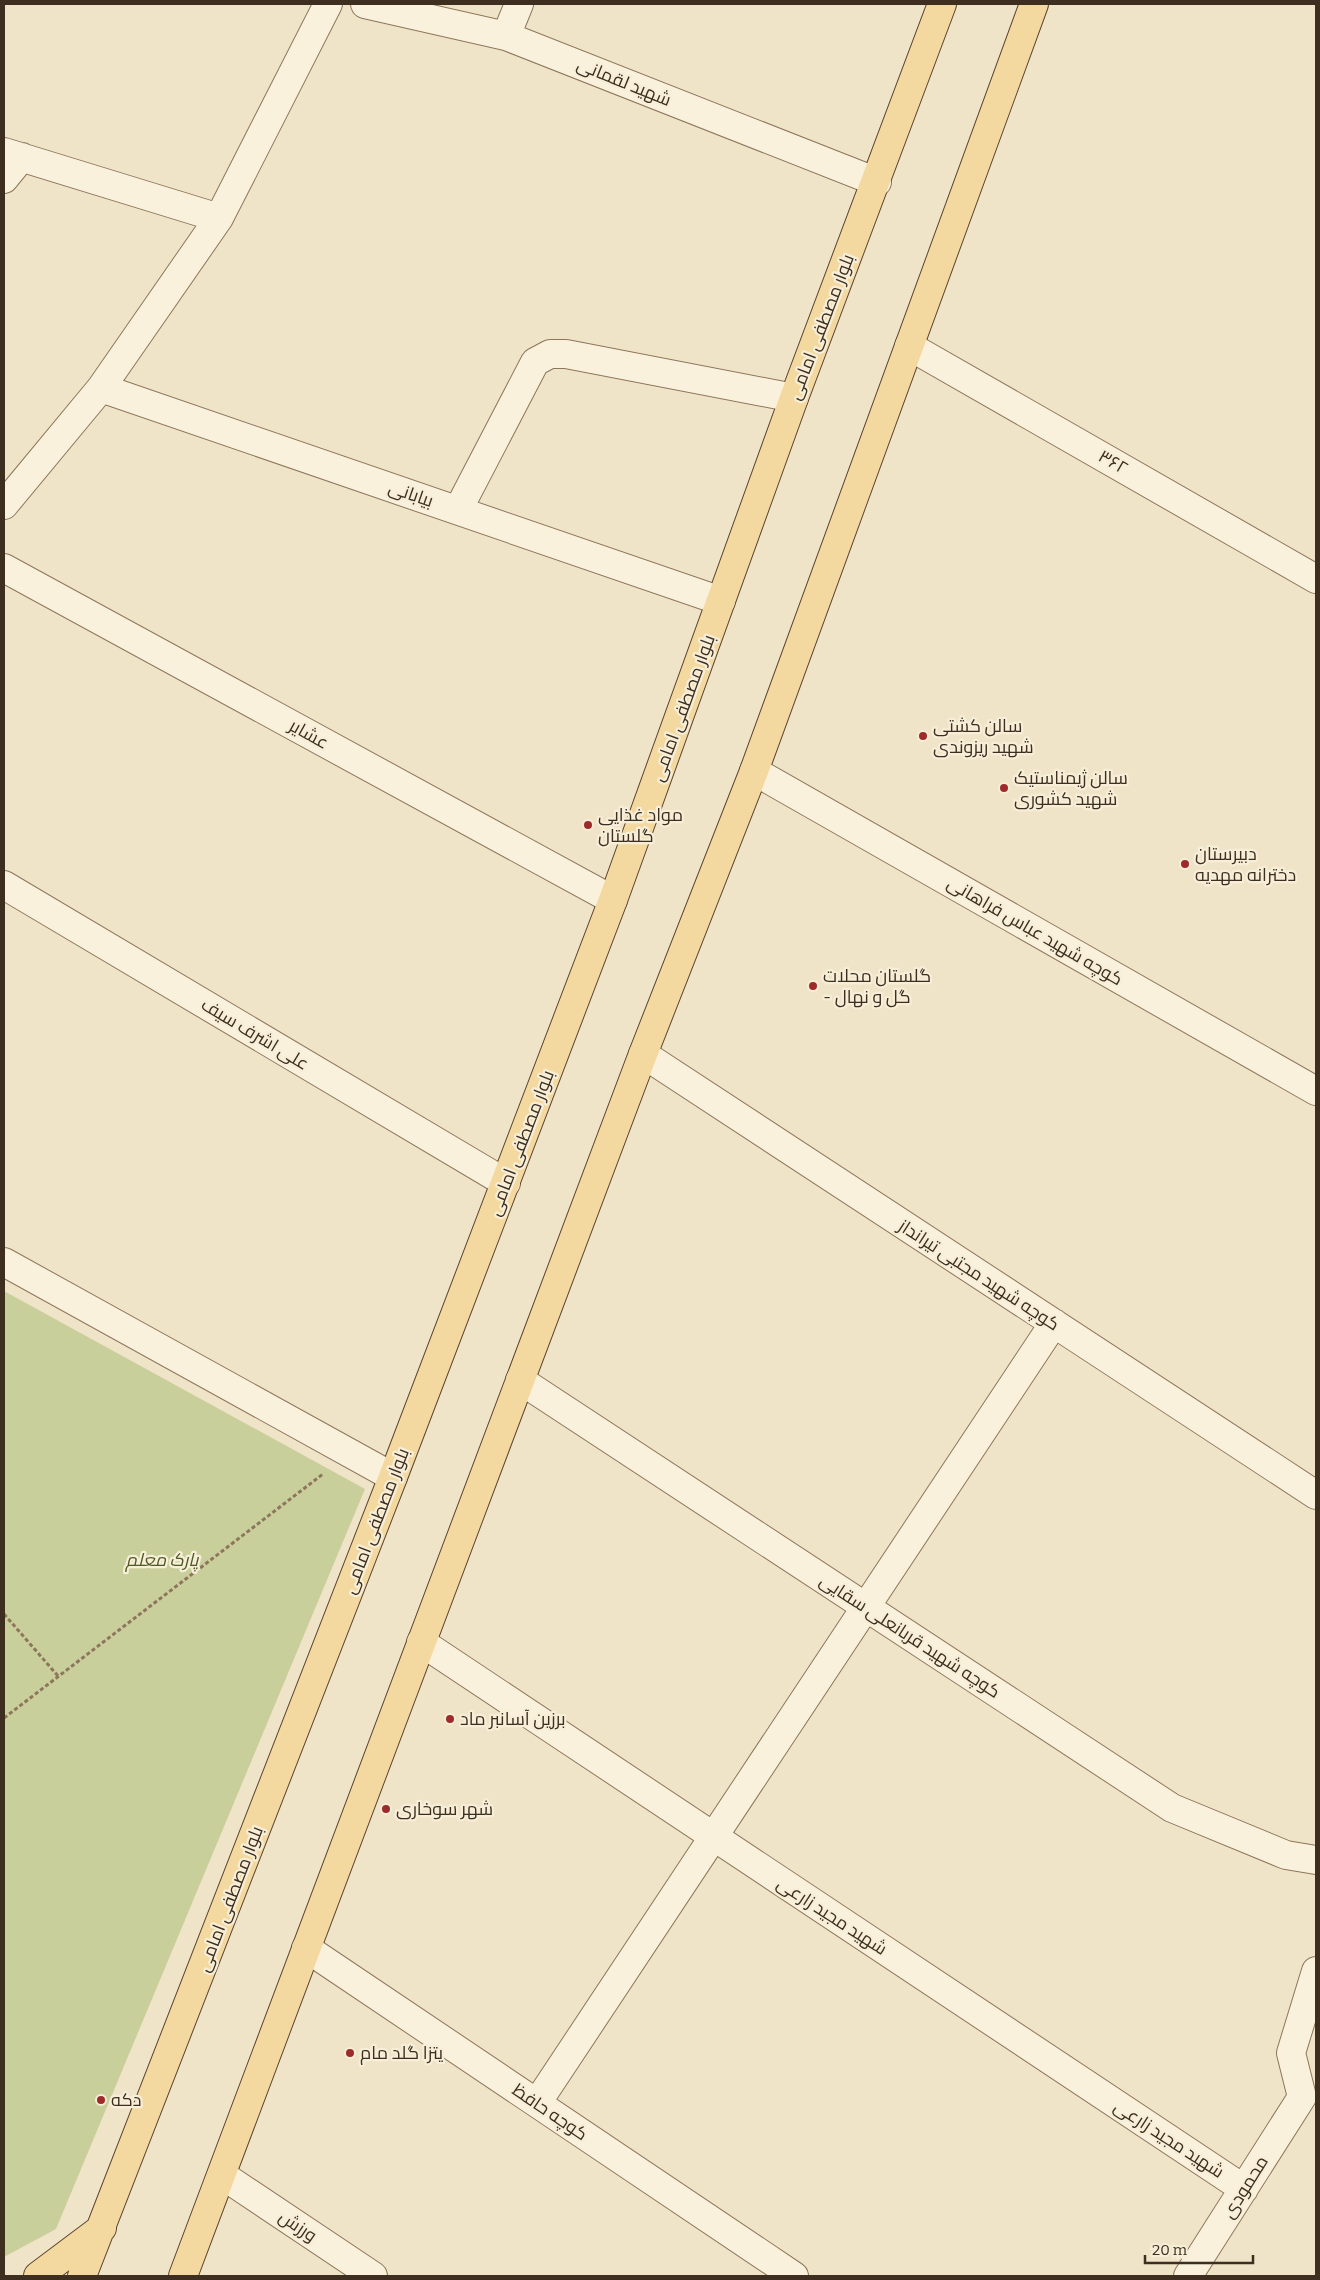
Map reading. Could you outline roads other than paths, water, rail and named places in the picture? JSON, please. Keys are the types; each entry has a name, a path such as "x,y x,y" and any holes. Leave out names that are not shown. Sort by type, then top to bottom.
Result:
{"main road":[{"name":"بلوار مصطفی امامی","path":"82,2276 103,2228 614,900 794,398 877,182 942,4"},
{"path":"183,2276 420,1642 643,1054 754,771 1034,4"},
{"path":"38,2276 103,2228"}],"street":[{"path":"4,505 101,388 219,218 328,4"},
{"name":"شهید لقمانی","path":"365,4 506,36 877,182"},
{"path":"506,36 519,4"},
{"path":"4,179 13,155 219,218"},
{"name":"۳۶۲","path":"909,346 1316,578"},
{"path":"458,510 535,362 550,354 566,354 794,398"},
{"name":"بیابانی","path":"101,388 721,601"},
{"name":"عشایر","path":"4,568 614,900"},
{"name":"کوچه شهید عباس فراهانی","path":"754,771 1316,1091"},
{"name":"علی اشرف سیف","path":"4,885 506,1182"},
{"name":"کوچه شهید مجتبی تیرانداز","path":"643,1054 1316,1495"},
{"path":"4,1262 393,1477"},
{"path":"537,2103 1054,1323"},
{"name":"کوچه شهید قربانعلی سقایی","path":"520,1380 1172,1808 1286,1855 1316,1860"},
{"name":"شهید مجید زارعی","path":"420,1642 1244,2189"},
{"name":"کوچه حافظ","path":"306,1948 794,2276"},
{"path":"1309,2101 1291,2053 1316,1972"},
{"name":"محمودی","path":"1188,2276 1244,2189 1309,2101"},
{"name":"ورزش","path":"222,2175 373,2276"}],"place":[{"name":"سالن کشتی شهید ریزوندی","path":"923,736"},
{"name":"سالن ژیمناستیک شهید کشوری","path":"1004,788"},
{"name":"مواد غذایی گلستان","path":"588,825"},
{"name":"دبیرستان دخترانه مهدیه","path":"1185,864"},
{"name":"گلستان محلات - گل و نهال","path":"813,986"},
{"name":"برزین آسانبر ماد","path":"450,1719"},
{"name":"شهر سوخاری","path":"386,1809"},
{"name":"یتزا گلد مام","path":"350,2053"},
{"name":"دکه","path":"101,2100"}],"park label":[{"name":"پارک معلم","path":"162,1560"}]}
